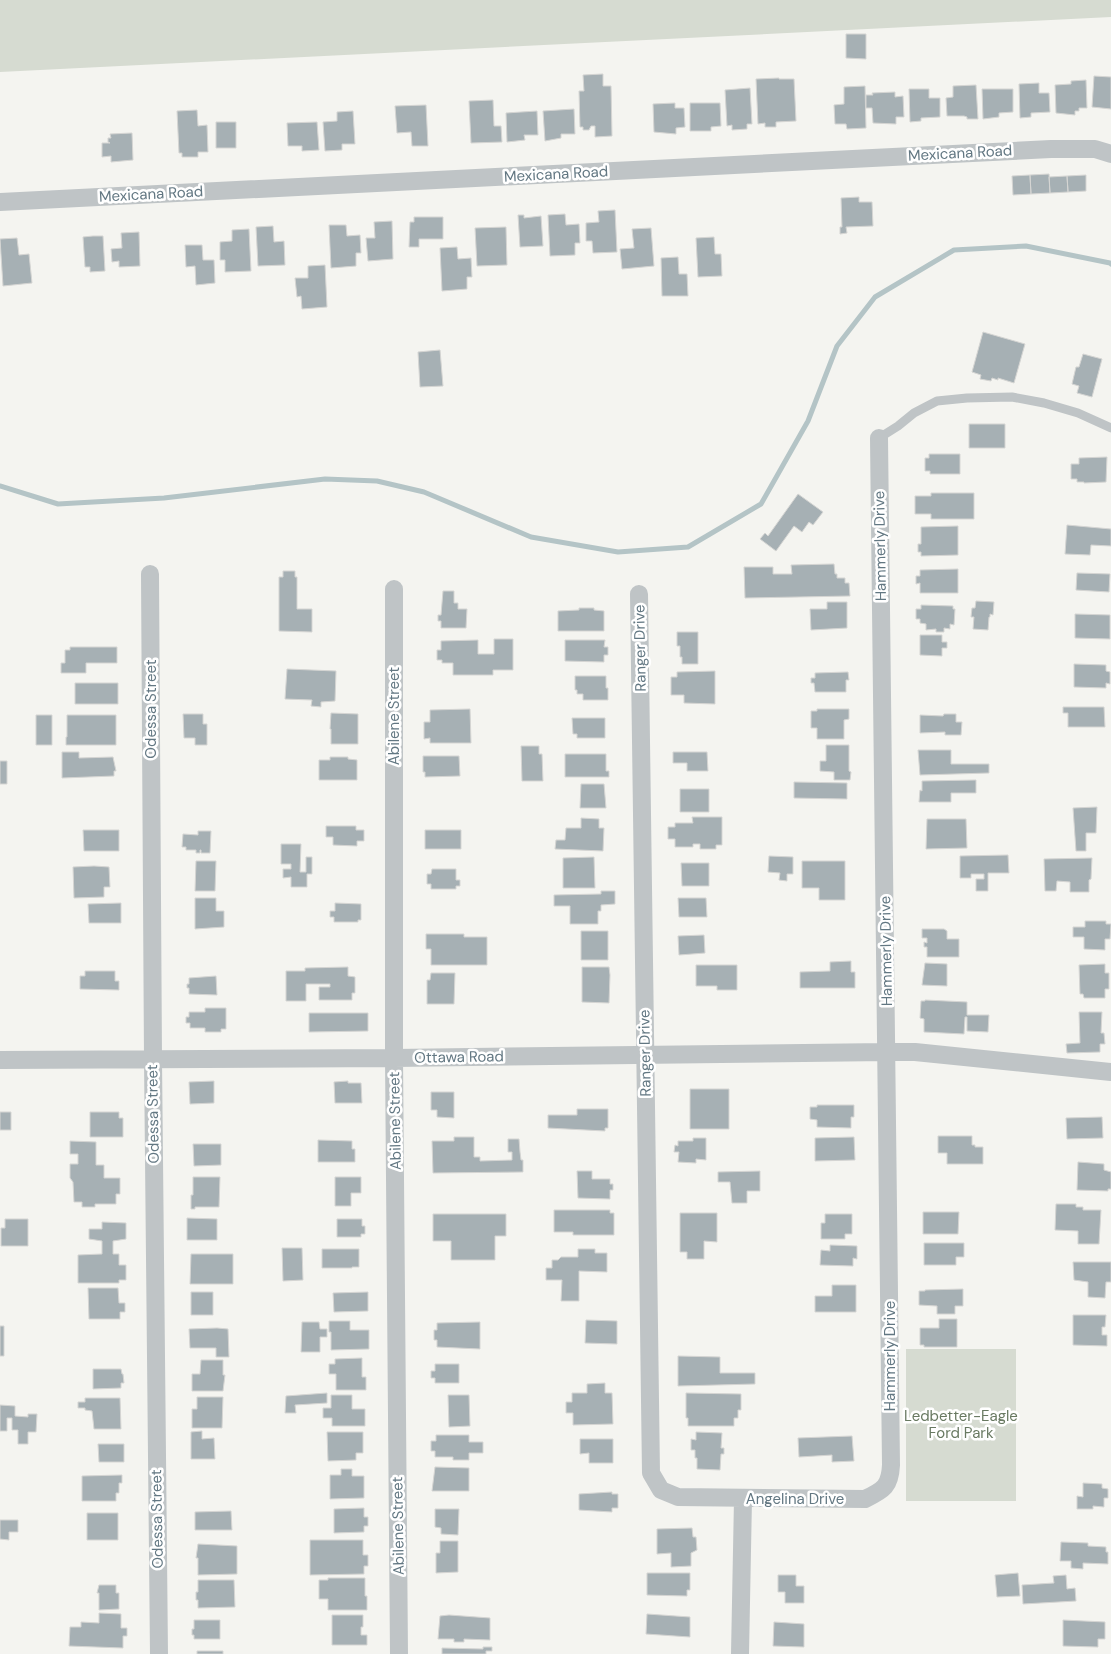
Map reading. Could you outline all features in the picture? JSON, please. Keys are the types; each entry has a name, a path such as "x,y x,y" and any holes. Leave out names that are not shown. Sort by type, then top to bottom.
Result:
{"street":[{"name":"Mexicana Road","path":"0,202 1051,149 1095,149 1111,154"},
{"name":"Hammerly Drive","path":"879,438 891,1465"},
{"name":"Odessa Street","path":"150,574 152,1059 159,1654"},
{"name":"Abilene Street","path":"394,589 394,1058 399,1654"},
{"name":"Ranger Drive","path":"639,594 651,1473 661,1490 678,1498"},
{"name":"Ottawa Road","path":"0,1060 915,1052 1111,1072"},
{"name":"Angelina Drive","path":"678,1498 865,1498 880,1492 890,1480 891,1465"},
{"path":"740,1654 743,1498"}],"lane":[{"path":"879,438 914,413 937,401 967,398 1012,397 1044,403 1078,413 1111,428"}],"green space":[{"path":"0,0 1111,0 1111,17 0,72"},
{"name":"Ledbetter-Eagle Ford Park","path":"906,1349 1016,1349 1016,1501 906,1501"}],"building":[{"path":"846,34 866,34 866,59 846,58"},
{"path":"603,74 603,86 611,86 612,136 595,137 595,126 591,126 589,130 583,130 583,127 580,127 579,91 584,91 583,75"},
{"path":"1094,76 1111,77 1111,109 1092,107"},
{"path":"756,79 794,79 796,121 776,122 776,127 765,127 765,123 758,124"},
{"path":"1086,80 1087,108 1079,108 1079,111 1075,111 1075,115 1056,113 1055,85 1071,84 1071,81"},
{"path":"1039,83 1039,93 1049,93 1050,112 1031,113 1031,117 1020,118 1019,84"},
{"path":"976,85 978,119 967,119 964,116 947,116 946,98 953,97 953,86"},
{"path":"865,86 866,128 847,129 846,124 835,124 834,105 844,104 844,87"},
{"path":"750,88 752,124 747,124 747,129 732,130 732,125 727,126 725,90"},
{"path":"909,89 929,89 929,98 940,98 940,117 921,118 921,121 910,122"},
{"path":"982,89 1013,89 1013,112 999,113 999,117 983,119"},
{"path":"895,92 895,97 903,96 904,117 896,117 896,124 873,123 872,108 866,108 866,95"},
{"path":"493,100 494,126 501,126 502,142 471,143 469,101"},
{"path":"675,103 675,108 684,108 685,127 676,128 676,134 654,132 653,104"},
{"path":"690,103 720,103 721,126 711,127 711,131 690,131"},
{"path":"426,105 428,146 412,146 411,132 397,133 395,106"},
{"path":"574,109 575,134 561,134 561,138 545,141 543,111"},
{"path":"197,110 198,126 207,125 208,152 198,152 198,157 182,157 182,153 179,153 177,111"},
{"path":"353,111 355,144 342,144 342,150 325,151 323,122 337,121 337,112"},
{"path":"537,111 538,135 524,135 525,140 507,142 506,113"},
{"path":"216,122 236,122 236,148 216,148"},
{"path":"317,122 319,150 302,151 302,146 288,146 287,123"},
{"path":"132,133 133,160 111,162 111,156 102,157 102,143 110,143 108,138 111,138 110,134"},
{"path":"1049,174 1050,193 1031,194 1030,175"},
{"path":"1030,175 1031,194 1013,195 1012,176"},
{"path":"1086,175 1086,191 1068,192 1067,176"},
{"path":"1067,176 1068,192 1050,193 1049,177"},
{"path":"859,197 859,202 872,202 873,226 846,227 847,233 840,234 840,227 842,227 841,198"},
{"path":"615,210 617,252 593,253 592,241 586,241 586,223 599,222 598,211"},
{"path":"565,214 566,225 579,224 580,243 575,243 575,255 550,256 548,215"},
{"path":"518,215 524,215 524,218 541,216 543,246 520,247"},
{"path":"414,217 443,217 443,239 419,239 419,247 409,247 410,222 414,222"},
{"path":"392,221 393,259 368,261 366,238 375,238 374,222"},
{"path":"329,225 346,225 347,236 360,235 361,253 356,253 356,266 331,268"},
{"path":"273,226 274,242 284,241 285,265 258,266 256,227"},
{"path":"506,227 507,265 477,266 475,228"},
{"path":"651,228 654,266 622,269 620,249 634,248 632,229"},
{"path":"249,229 251,271 225,272 225,260 220,260 220,242 232,241 232,230"},
{"path":"139,232 140,266 119,267 119,261 112,262 111,249 122,248 121,233"},
{"path":"103,236 105,271 90,272 90,267 85,267 83,237"},
{"path":"714,237 715,254 721,254 722,276 698,277 696,238"},
{"path":"17,238 19,255 29,254 32,283 3,286 0,239"},
{"path":"185,245 202,245 203,260 214,260 215,283 196,285 195,266 186,267"},
{"path":"457,247 458,259 471,258 472,277 467,277 467,289 442,291 440,248"},
{"path":"678,257 679,274 687,274 688,296 662,296 661,258"},
{"path":"325,265 327,307 302,309 301,296 297,297 295,278 308,278 308,266"},
{"path":"983,332 1025,344 1014,383 998,378 998,380 992,378 991,381 980,379 981,375 972,372"},
{"path":"440,350 443,386 420,387 418,352"},
{"path":"1083,354 1102,359 1092,397 1077,393 1079,386 1072,384 1076,367 1079,367"},
{"path":"969,424 1005,424 1005,448 969,448"},
{"path":"929,454 960,454 960,474 930,474 930,471 925,471 925,458 929,458"},
{"path":"1107,457 1106,482 1084,483 1077,482 1077,479 1071,479 1071,464 1079,464 1079,458"},
{"path":"931,493 974,493 974,519 931,519 931,514 915,514 915,496 931,496"},
{"path":"798,494 823,512 813,525 809,522 802,532 794,526 776,551 760,539 765,533 768,536"},
{"path":"1067,525 1111,529 1111,546 1091,545 1090,555 1065,554"},
{"path":"958,526 958,555 921,556 921,552 918,552 918,544 921,544 921,527"},
{"path":"834,564 837,578 845,578 845,583 849,583 850,596 745,598 744,567 773,567 773,574 792,574 791,565"},
{"path":"958,569 958,593 920,593 920,583 916,584 916,576 920,576 920,570"},
{"path":"283,571 295,571 295,577 297,577 297,609 312,609 312,632 279,631 279,577 283,577"},
{"path":"1077,573 1110,574 1109,592 1076,590"},
{"path":"443,591 454,591 454,603 458,603 458,609 467,609 466,628 441,628 441,621 438,621 438,615 441,615"},
{"path":"976,601 994,602 993,615 990,614 989,617 988,630 973,629 974,617 971,617 972,608 975,608"},
{"path":"827,602 847,602 847,628 811,630 810,609 827,609"},
{"path":"921,605 953,606 953,609 955,609 954,625 950,624 950,629 944,628 944,632 936,632 936,629 926,630 926,624 920,623 920,619 916,619 916,609 921,609"},
{"path":"579,608 594,608 594,610 604,611 604,631 558,631 558,611 579,610"},
{"path":"1075,614 1110,615 1110,639 1075,638"},
{"path":"677,632 698,632 698,664 682,664 680,646 677,646"},
{"path":"920,635 942,635 942,642 947,642 947,648 942,648 942,656 920,655"},
{"path":"494,639 513,639 513,670 493,670 493,675 453,675 453,663 442,663 442,660 437,660 437,650 441,650 441,641 478,640 478,654 494,654"},
{"path":"565,640 605,640 604,647 608,647 608,655 604,655 604,662 565,661"},
{"path":"70,647 117,647 117,663 86,663 86,673 61,673 61,663 65,663 65,650 70,650"},
{"path":"1074,664 1106,665 1106,671 1110,672 1110,684 1106,683 1106,688 1074,687"},
{"path":"287,669 336,671 335,701 321,702 321,707 311,706 312,700 285,699"},
{"path":"715,671 715,704 684,703 684,695 671,695 671,677 677,677 677,672"},
{"path":"848,672 849,680 846,680 846,692 815,692 814,683 811,683 811,678 815,678 815,673"},
{"path":"575,676 606,676 608,700 583,700 583,694 577,694 577,690 575,690"},
{"path":"75,683 118,683 118,704 75,704"},
{"path":"1063,707 1104,707 1105,727 1068,727 1068,713 1063,713"},
{"path":"470,709 471,743 430,743 430,738 424,739 424,722 430,722 430,710"},
{"path":"817,709 849,709 849,719 844,720 844,739 817,739 817,728 811,728 811,711 817,711"},
{"path":"331,713 358,714 358,744 331,744"},
{"path":"183,714 203,714 203,724 207,724 207,745 195,745 195,738 184,738"},
{"path":"944,714 956,714 956,722 962,722 961,735 945,735 945,732 920,733 920,715 943,716"},
{"path":"36,715 52,715 52,745 36,745"},
{"path":"67,715 116,715 116,745 66,745"},
{"path":"572,718 605,718 605,738 577,738 577,734 573,734"},
{"path":"826,745 849,745 850,780 834,780 834,772 820,771 820,761 826,761"},
{"path":"521,746 539,746 539,754 542,754 543,781 522,781"},
{"path":"918,750 951,750 951,764 989,764 989,773 920,775"},
{"path":"62,752 79,752 79,758 113,757 116,771 114,771 114,776 62,778"},
{"path":"673,752 707,752 708,771 687,771 687,763 673,763"},
{"path":"565,754 606,754 606,771 609,771 609,777 565,777"},
{"path":"423,756 459,756 460,776 425,777 425,772 423,772"},
{"path":"330,757 348,757 348,759 357,760 357,780 319,780 319,760 330,760"},
{"path":"0,761 7,761 7,784 0,784"},
{"path":"976,780 976,793 951,793 951,802 919,802 922,781"},
{"path":"794,782 847,783 847,799 794,798"},
{"path":"581,784 604,784 606,808 580,808"},
{"path":"680,789 709,789 709,812 680,812"},
{"path":"1097,807 1096,833 1086,833 1086,851 1076,851 1073,808"},
{"path":"692,817 722,817 722,845 716,845 716,849 700,849 700,844 693,844 693,847 675,847 675,839 668,839 668,827 675,827 675,823 693,823"},
{"path":"581,818 599,819 599,828 604,828 603,851 555,849 556,840 565,840 566,828 581,828"},
{"path":"927,819 966,819 967,848 926,849"},
{"path":"326,826 356,826 356,830 364,830 364,841 357,841 357,846 333,845 333,837 326,837"},
{"path":"83,830 119,830 119,851 84,851"},
{"path":"425,830 461,830 461,849 425,849"},
{"path":"198,831 211,831 210,853 201,853 200,850 200,853 196,853 196,850 186,850 186,847 182,847 183,834 198,835"},
{"path":"281,844 301,844 300,872 306,872 306,857 312,857 312,874 307,874 307,887 291,887 291,877 283,878 283,869 291,869 291,864 281,864"},
{"path":"1008,855 1009,873 988,873 988,891 976,891 976,879 984,879 984,874 971,874 971,878 960,878 960,856"},
{"path":"769,856 793,857 793,874 787,874 787,881 779,880 780,873 768,872"},
{"path":"594,857 595,888 563,888 563,858"},
{"path":"1092,858 1089,892 1070,892 1070,882 1057,881 1056,891 1045,891 1044,859"},
{"path":"196,861 216,861 215,891 195,891"},
{"path":"802,861 845,861 845,900 819,900 819,888 802,888"},
{"path":"681,863 709,863 709,886 682,886"},
{"path":"73,867 109,867 110,887 104,887 104,897 74,898"},
{"path":"432,869 456,869 456,880 460,880 460,886 456,886 456,889 431,889 431,884 427,884 427,874 431,874"},
{"path":"601,891 615,891 615,904 601,905 601,911 598,911 598,924 570,924 570,906 554,906 554,895 601,894"},
{"path":"195,898 216,898 216,911 224,911 224,927 195,929"},
{"path":"678,898 706,898 707,917 679,917"},
{"path":"121,903 121,923 89,923 88,904"},
{"path":"335,903 361,904 361,920 358,920 358,922 334,922 334,917 330,917 330,911 335,911"},
{"path":"1085,921 1106,921 1106,924 1111,924 1110,939 1105,939 1105,950 1084,949 1084,937 1073,937 1073,927 1085,927"},
{"path":"922,929 944,929 947,931 947,939 959,939 959,957 927,957 927,947 924,947 924,942 927,943 927,938 922,938"},
{"path":"581,931 608,931 608,960 581,960"},
{"path":"426,934 464,934 464,937 487,937 487,965 431,965 431,949 426,949"},
{"path":"704,935 705,953 679,955 678,936"},
{"path":"851,961 851,972 855,972 855,988 800,988 800,972 830,971 830,962"},
{"path":"925,963 947,964 947,986 922,985"},
{"path":"1105,964 1105,973 1109,973 1109,989 1105,989 1105,998 1084,998 1083,994 1080,994 1079,965"},
{"path":"696,965 737,965 737,990 717,990 717,986 696,986"},
{"path":"348,967 348,976 355,977 355,993 352,993 352,1000 319,1000 319,987 330,987 330,984 306,984 306,1001 286,1001 286,971 305,971 305,968"},
{"path":"582,967 609,967 609,1003 582,1002"},
{"path":"85,971 115,971 115,981 119,981 119,990 80,989 80,976 85,976"},
{"path":"431,973 455,973 454,1004 427,1004 427,980 430,980"},
{"path":"216,976 217,995 189,994 187,984 189,984 189,978"},
{"path":"921,1001 967,1002 967,1015 989,1015 988,1032 967,1031 967,1017 965,1017 964,1034 924,1032 924,1019 920,1018"},
{"path":"205,1008 226,1008 226,1029 221,1029 221,1032 205,1032 205,1028 190,1028 190,1023 186,1023 186,1017 189,1017 189,1012 205,1012"},
{"path":"1079,1012 1102,1012 1101,1033 1104,1033 1105,1044 1100,1044 1100,1052 1067,1053 1066,1044 1080,1043"},
{"path":"309,1013 368,1013 368,1031 309,1032"},
{"path":"214,1081 214,1103 190,1104 189,1082"},
{"path":"348,1081 348,1083 361,1083 362,1103 335,1103 334,1082"},
{"path":"690,1089 729,1089 729,1129 690,1129"},
{"path":"431,1092 454,1092 454,1118 437,1117 437,1110 431,1110"},
{"path":"817,1105 854,1105 854,1117 851,1117 851,1128 817,1127 817,1120 810,1119 810,1107 817,1107"},
{"path":"577,1109 608,1109 608,1128 605,1128 605,1131 548,1128 548,1115 577,1115"},
{"path":"0,1112 11,1112 11,1130 0,1130"},
{"path":"90,1112 119,1112 119,1118 123,1118 123,1137 90,1137"},
{"path":"1102,1117 1103,1138 1067,1139 1066,1118"},
{"path":"938,1136 972,1136 972,1145 983,1147 983,1164 947,1164 947,1153 938,1153"},
{"path":"454,1137 474,1137 474,1157 480,1157 480,1161 512,1160 512,1152 508,1152 508,1139 519,1139 523,1172 433,1173 432,1141 454,1141"},
{"path":"854,1137 855,1160 815,1161 815,1138"},
{"path":"693,1138 706,1138 706,1160 696,1159 696,1163 678,1162 679,1152 674,1152 675,1145 678,1146 678,1141 693,1141"},
{"path":"318,1140 352,1141 352,1149 355,1149 355,1162 318,1162"},
{"path":"70,1141 96,1142 96,1165 104,1165 104,1178 120,1178 120,1194 116,1194 116,1204 95,1204 95,1207 82,1207 82,1202 74,1202 70,1164 78,1164 78,1154 70,1154"},
{"path":"193,1144 221,1144 221,1165 194,1166"},
{"path":"1078,1162 1104,1164 1104,1170 1111,1172 1111,1189 1108,1189 1108,1191 1077,1190"},
{"path":"577,1171 592,1171 592,1179 610,1179 610,1184 613,1184 613,1190 610,1190 610,1199 578,1198"},
{"path":"760,1171 760,1191 747,1191 747,1203 732,1203 730,1182 718,1182 718,1172"},
{"path":"193,1177 220,1177 219,1207 195,1207 195,1209 191,1209"},
{"path":"335,1177 361,1177 361,1193 351,1193 351,1206 335,1206"},
{"path":"1056,1204 1076,1204 1076,1207 1083,1207 1083,1210 1101,1210 1099,1244 1078,1244 1078,1231 1055,1230"},
{"path":"554,1210 610,1210 610,1213 614,1213 614,1235 573,1235 573,1232 554,1232"},
{"path":"923,1212 959,1212 958,1234 923,1234"},
{"path":"680,1213 717,1213 717,1242 704,1241 704,1259 687,1259 687,1252 680,1252"},
{"path":"433,1214 506,1214 506,1236 495,1236 495,1260 451,1260 451,1241 433,1241"},
{"path":"825,1214 852,1214 852,1234 845,1234 845,1239 821,1239 821,1223 825,1223"},
{"path":"187,1218 217,1219 217,1240 187,1240"},
{"path":"5,1219 28,1219 28,1246 1,1246 1,1228 5,1228"},
{"path":"337,1219 362,1219 362,1226 365,1226 365,1234 361,1234 361,1237 337,1237"},
{"path":"102,1222 126,1223 126,1239 113,1241 113,1254 119,1254 119,1265 126,1265 126,1280 119,1280 119,1283 78,1283 78,1255 102,1254 102,1241 89,1239 89,1229 102,1229"},
{"path":"924,1243 964,1243 964,1257 956,1257 956,1265 924,1265"},
{"path":"830,1245 857,1246 857,1259 853,1258 853,1266 820,1265 821,1250 830,1251"},
{"path":"282,1248 302,1248 303,1280 283,1281"},
{"path":"322,1249 359,1249 359,1267 322,1268"},
{"path":"578,1249 595,1249 595,1253 607,1253 607,1272 579,1271 579,1301 561,1301 562,1280 546,1280 546,1268 552,1268 552,1260 558,1260 561,1257 578,1257"},
{"path":"191,1254 233,1254 233,1284 190,1284"},
{"path":"1073,1262 1111,1262 1111,1282 1106,1282 1105,1298 1088,1297 1088,1282 1074,1280"},
{"path":"832,1285 856,1285 856,1312 815,1312 815,1296 832,1296"},
{"path":"88,1288 118,1288 119,1303 125,1303 125,1312 120,1312 120,1319 89,1319"},
{"path":"963,1289 963,1306 955,1306 955,1314 937,1314 937,1306 919,1305 919,1291"},
{"path":"191,1292 213,1292 213,1315 191,1315"},
{"path":"368,1292 368,1311 334,1312 333,1293"},
{"path":"1073,1315 1106,1315 1105,1327 1102,1327 1102,1335 1107,1335 1107,1346 1073,1345"},
{"path":"939,1319 957,1319 957,1347 924,1347 924,1345 920,1345 920,1328 939,1328"},
{"path":"586,1320 617,1321 617,1344 585,1343"},
{"path":"329,1321 350,1321 350,1330 369,1330 369,1349 331,1350"},
{"path":"302,1322 319,1322 320,1329 327,1329 327,1337 320,1337 320,1352 301,1352"},
{"path":"480,1322 480,1349 437,1347 437,1340 434,1340 434,1330 437,1330 437,1323"},
{"path":"0,1326 4,1326 4,1356 0,1356"},
{"path":"189,1329 228,1329 229,1357 216,1357 216,1348 190,1348"},
{"path":"678,1356 720,1357 720,1373 755,1373 755,1384 678,1386"},
{"path":"362,1358 362,1377 366,1377 366,1390 336,1390 336,1374 329,1374 329,1364 335,1364 335,1359"},
{"path":"201,1360 223,1360 223,1375 225,1375 223,1391 192,1391 192,1374 200,1374"},
{"path":"435,1364 459,1364 459,1383 435,1383 435,1378 431,1378 431,1371 435,1371"},
{"path":"93,1369 121,1369 124,1383 121,1383 121,1388 93,1389"},
{"path":"605,1383 605,1393 612,1393 613,1424 573,1425 573,1413 566,1413 566,1402 572,1402 572,1393 587,1393 587,1384"},
{"path":"327,1393 327,1403 295,1405 296,1413 285,1413 286,1396"},
{"path":"686,1393 741,1394 741,1410 738,1410 738,1418 734,1418 734,1426 688,1426 688,1418 686,1418"},
{"path":"331,1395 352,1395 352,1409 365,1409 365,1426 332,1426 332,1418 323,1418 323,1408 331,1408"},
{"path":"448,1395 469,1395 470,1426 449,1427"},
{"path":"197,1397 223,1397 222,1428 192,1428 192,1409 197,1409"},
{"path":"85,1398 120,1398 121,1429 94,1429 92,1411 78,1408 78,1402 85,1402"},
{"path":"0,1405 15,1406 15,1416 28,1417 28,1414 37,1414 36,1432 28,1432 28,1444 18,1444 18,1430 12,1430 12,1418 7,1418 7,1431 0,1431"},
{"path":"202,1431 202,1439 214,1438 215,1459 191,1459 191,1432"},
{"path":"327,1432 363,1432 363,1453 356,1453 356,1460 328,1461"},
{"path":"696,1432 722,1433 721,1448 724,1448 724,1454 721,1454 720,1470 697,1469 695,1450 691,1450 691,1439 696,1440"},
{"path":"436,1435 469,1435 469,1442 483,1442 483,1453 469,1453 469,1460 453,1460 453,1457 435,1457 435,1451 431,1451 431,1441 436,1441"},
{"path":"852,1436 854,1461 832,1462 832,1455 799,1457 798,1438"},
{"path":"580,1439 613,1439 613,1463 589,1463 589,1453 580,1454"},
{"path":"98,1444 124,1444 124,1462 99,1462"},
{"path":"435,1467 469,1468 469,1491 432,1491"},
{"path":"341,1469 352,1469 352,1476 364,1476 364,1498 330,1499 330,1475 341,1475"},
{"path":"122,1475 122,1483 119,1483 119,1493 116,1493 116,1501 82,1501 82,1476"},
{"path":"1083,1483 1102,1484 1102,1488 1108,1489 1108,1498 1104,1498 1104,1507 1093,1506 1093,1509 1077,1509 1077,1496 1083,1497"},
{"path":"612,1492 612,1494 618,1494 618,1508 612,1508 612,1512 579,1510 579,1494"},
{"path":"364,1508 364,1517 368,1517 368,1526 364,1526 364,1532 334,1533 334,1509"},
{"path":"435,1509 459,1509 458,1535 441,1534 441,1528 435,1527"},
{"path":"231,1511 232,1530 195,1530 195,1512"},
{"path":"87,1513 118,1513 118,1540 87,1540"},
{"path":"0,1520 18,1520 18,1532 9,1532 9,1540 0,1539"},
{"path":"692,1528 693,1537 696,1537 697,1550 691,1553 691,1566 671,1567 671,1553 657,1554 657,1529"},
{"path":"310,1540 363,1540 363,1555 368,1555 368,1566 364,1566 364,1574 310,1575"},
{"path":"440,1541 458,1541 458,1572 436,1573 436,1553 440,1553"},
{"path":"1061,1542 1088,1543 1088,1546 1106,1547 1108,1564 1083,1563 1083,1569 1071,1568 1071,1561 1060,1561"},
{"path":"198,1544 237,1546 237,1574 198,1575 198,1558 196,1558"},
{"path":"647,1573 690,1573 690,1590 687,1590 687,1596 647,1595"},
{"path":"1018,1573 1020,1596 997,1597 995,1575"},
{"path":"778,1575 796,1575 796,1586 804,1586 804,1603 785,1603 785,1592 778,1592"},
{"path":"1066,1575 1067,1589 1075,1588 1076,1601 1023,1604 1022,1585 1054,1583 1053,1576"},
{"path":"328,1578 365,1578 367,1610 328,1610 328,1599 319,1599 319,1580 328,1580"},
{"path":"198,1580 234,1580 235,1607 198,1608 196,1592 198,1592"},
{"path":"99,1585 116,1585 116,1593 119,1593 119,1609 99,1610 99,1593 97,1593"},
{"path":"99,1613 121,1614 121,1628 127,1628 127,1636 123,1636 123,1648 69,1646 70,1627 81,1627 81,1622 99,1623"},
{"path":"647,1614 690,1617 690,1637 646,1634"},
{"path":"332,1615 363,1615 361,1635 367,1635 367,1645 332,1645"},
{"path":"440,1616 490,1618 490,1640 464,1639 464,1642 454,1642 454,1639 438,1639"},
{"path":"194,1620 220,1620 220,1639 194,1639 192,1629 194,1629"},
{"path":"1063,1620 1105,1622 1105,1639 1098,1639 1098,1647 1063,1646"},
{"path":"774,1622 804,1624 804,1647 773,1646"},
{"path":"483,1647 492,1647 492,1651 486,1651 486,1654 442,1654 442,1648 483,1649"},
{"path":"197,1651 223,1651 223,1654 197,1654"}],"waterway":[{"path":"0,486 58,504 164,498 325,479 377,481 424,492 531,537 618,552 688,547 761,504 808,421 837,346 875,297 954,250 1026,246 1111,264"}]}
